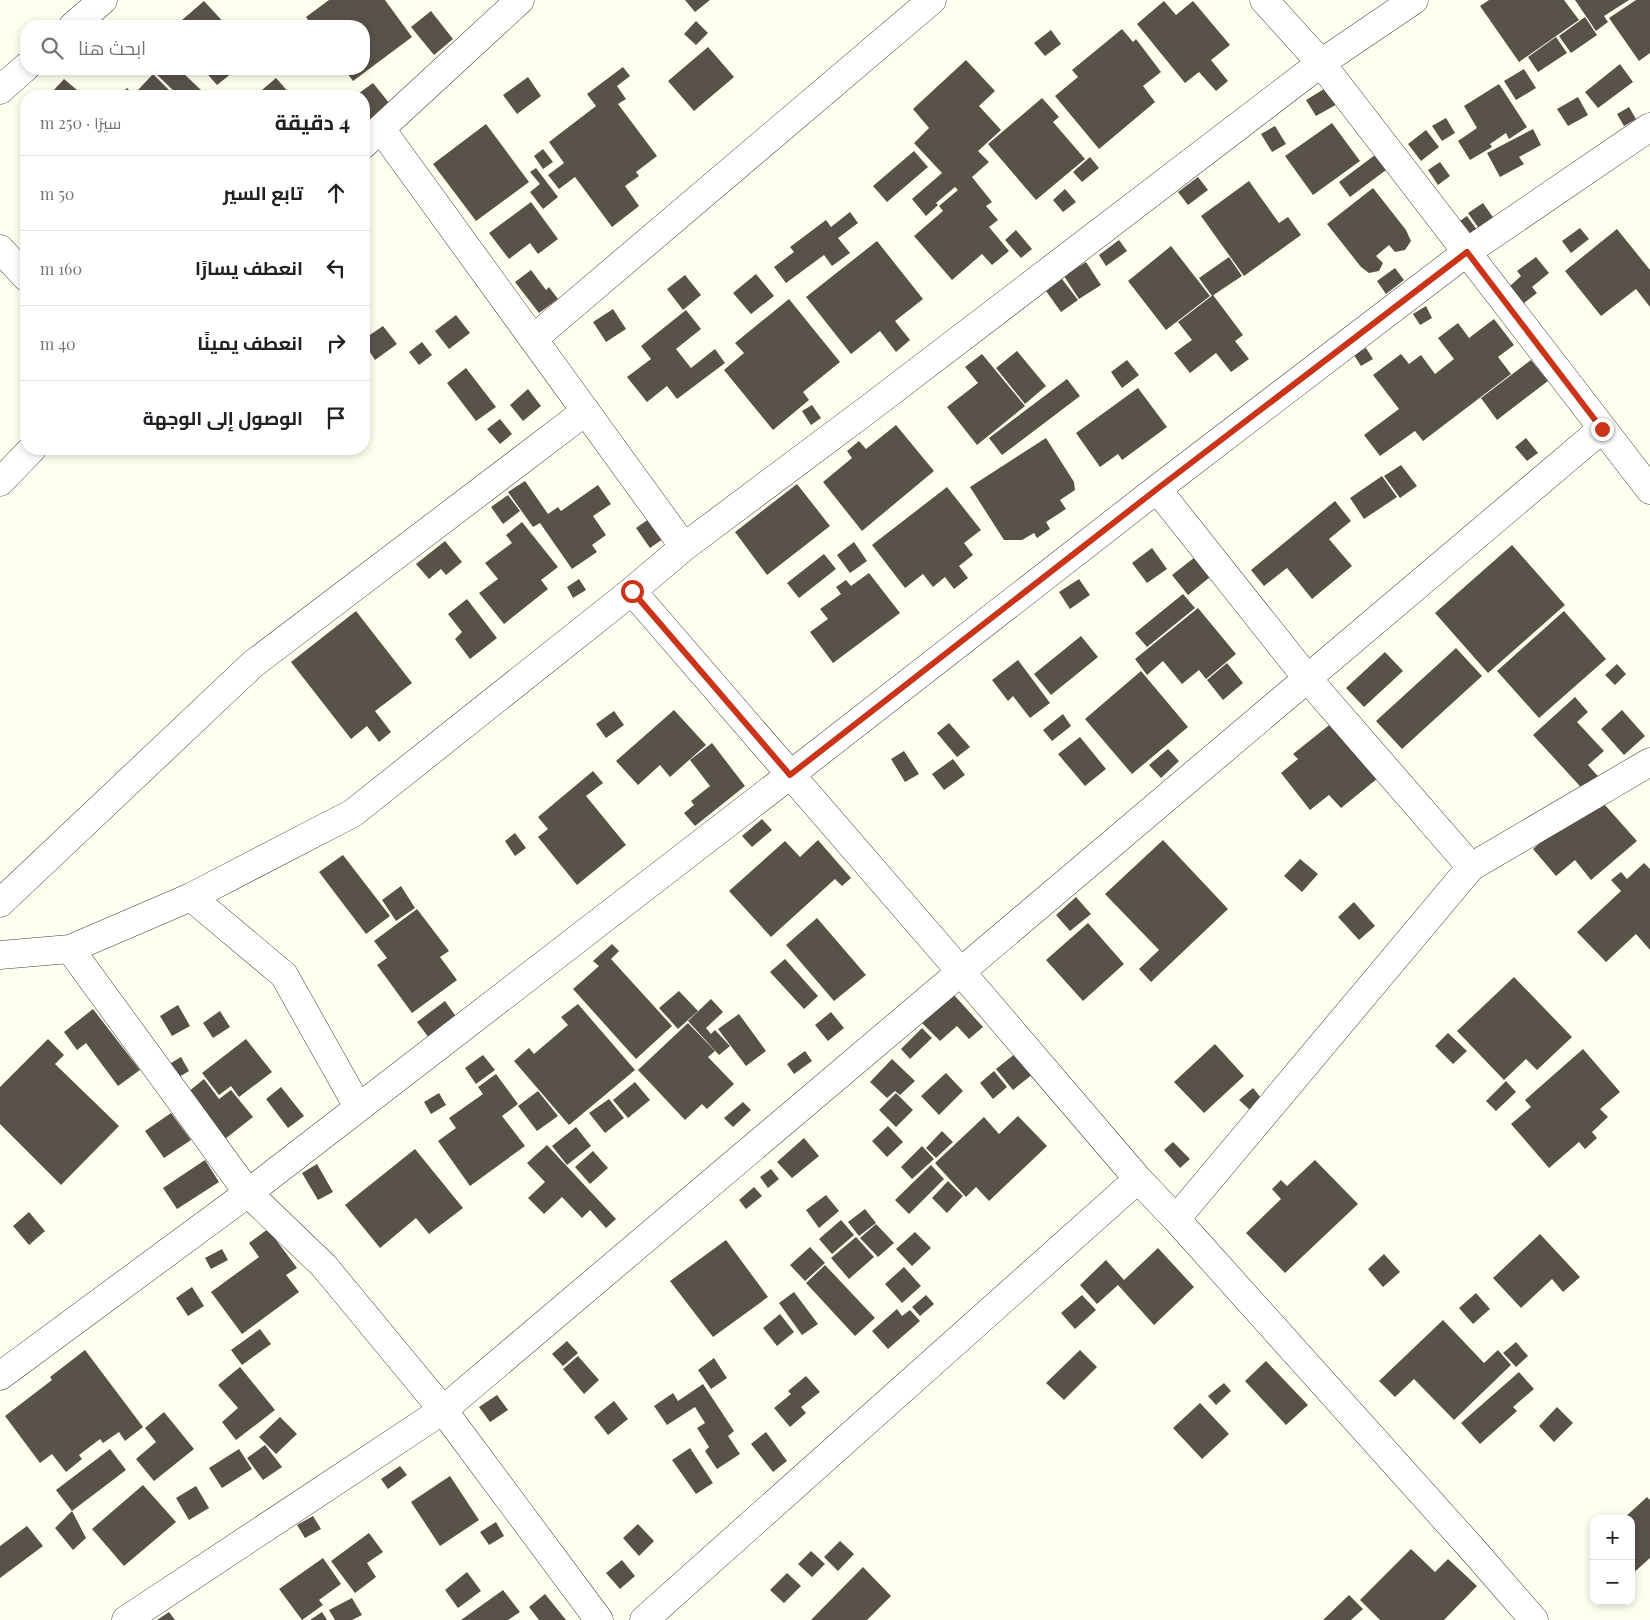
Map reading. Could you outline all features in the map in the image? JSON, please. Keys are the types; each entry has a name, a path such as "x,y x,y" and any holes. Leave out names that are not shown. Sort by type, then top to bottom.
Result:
{"street":[{"path":"80,20 103,0"},
{"path":"520,0 372,136 533,339 684,547"},
{"path":"533,339 932,0"},
{"path":"1264,0 1321,63 1650,490"},
{"path":"0,955 70,949 191,897 353,813 632,591 684,547 871,407 1321,63 1414,0"},
{"path":"0,90 20,72"},
{"path":"0,1376 248,1193 1157,489 1467,252 1650,127"},
{"path":"0,249 20,271"},
{"path":"0,903 254,664 586,412"},
{"path":"126,1620 443,1410 1602,429"},
{"path":"0,482 26,455"},
{"path":"1157,489 1307,678 1472,867"},
{"path":"632,591 1138,1179 1176,1219 1534,1620"},
{"path":"1176,1219 1472,867 1650,762"},
{"path":"191,897 284,974 358,1107"},
{"path":"70,949 248,1193 324,1266 443,1410 599,1620"},
{"path":"644,1620 1138,1179"}],"building":[{"path":"329,0 385,0 412,37 370,68 370,20 308,20 306,17"},
{"path":"685,0 710,0 695,12"},
{"path":"1489,0 1564,0 1579,20 1519,62 1480,6"},
{"path":"1575,0 1629,0 1604,16 1608,22 1596,31"},
{"path":"1636,0 1650,0 1650,53 1639,61 1609,18"},
{"path":"204,1 221,20 182,20"},
{"path":"1164,1 1176,15 1193,1 1230,45 1211,60 1228,81 1216,91 1199,72 1185,83 1137,24"},
{"path":"431,11 453,39 434,55 411,27"},
{"path":"1585,17 1597,35 1571,53 1559,36"},
{"path":"696,21 708,33 696,45 684,34"},
{"path":"1122,29 1133,42 1136,39 1161,72 1143,86 1155,102 1099,149 1055,96 1078,77 1072,70"},
{"path":"1051,30 1061,44 1045,56 1034,43"},
{"path":"1556,37 1567,53 1538,72 1528,57"},
{"path":"708,47 734,77 694,111 668,81"},
{"path":"966,60 995,91 979,106 1001,130 978,151 989,162 972,177 992,202 986,206 998,220 989,227 1009,251 992,265 982,254 952,280 914,236 943,211 939,206 958,190 955,187 936,203 938,205 926,216 912,199 942,173 914,143 929,128 913,109"},
{"path":"1620,64 1633,82 1598,108 1585,92"},
{"path":"623,67 630,76 617,86 626,99 618,104 657,156 636,172 639,176 625,186 639,206 612,227 575,177 559,189 548,175 564,163 549,142 596,106 587,94"},
{"path":"1524,69 1536,88 1516,100 1504,81"},
{"path":"154,75 169,90 138,90"},
{"path":"157,75 185,75 201,90 173,90"},
{"path":"208,75 230,75 217,85"},
{"path":"348,75 361,75 353,81"},
{"path":"528,77 541,96 517,114 503,95"},
{"path":"276,78 287,90 262,90"},
{"path":"64,79 77,90 54,90"},
{"path":"373,83 390,104 371,120 370,90 363,90"},
{"path":"1499,84 1527,127 1509,139 1506,133 1490,144 1492,147 1470,160 1458,141 1477,128 1464,106"},
{"path":"1329,86 1339,103 1316,116 1306,100"},
{"path":"1578,97 1588,115 1568,126 1557,109"},
{"path":"1042,98 1059,117 1053,122 1085,159 1036,200 988,144"},
{"path":"1629,107 1636,119 1624,126 1617,114"},
{"path":"1446,118 1455,133 1442,141 1432,126"},
{"path":"1332,123 1360,161 1313,195 1285,156"},
{"path":"486,124 529,182 476,221 433,164"},
{"path":"1275,126 1286,144 1272,152 1261,134"},
{"path":"1533,129 1541,145 1519,157 1524,164 1500,177 1487,153"},
{"path":"1426,130 1439,147 1421,161 1408,144"},
{"path":"543,149 553,162 543,169 534,156"},
{"path":"914,151 928,167 887,202 873,186"},
{"path":"1375,155 1386,170 1350,197 1339,182"},
{"path":"1090,157 1099,168 1082,182 1073,172"},
{"path":"1440,162 1450,176 1438,185 1428,170"},
{"path":"536,168 558,197 543,209 530,192 540,184 530,172"},
{"path":"1198,177 1208,190 1188,205 1178,192"},
{"path":"1249,181 1279,223 1288,217 1301,235 1244,276 1201,216"},
{"path":"1373,188 1406,230 1411,241 1405,250 1395,252 1389,245 1376,256 1383,263 1379,271 1369,273 1361,267 1327,224"},
{"path":"1065,189 1076,202 1063,212 1053,200"},
{"path":"531,202 558,239 538,254 530,243 509,259 489,233"},
{"path":"1483,203 1499,226 1485,237 1468,213"},
{"path":"850,212 858,223 838,238 850,253 832,266 824,255 786,283 774,267 794,252 790,247 826,220 831,227"},
{"path":"1467,216 1482,237 1469,246 1454,225"},
{"path":"1580,228 1589,239 1571,253 1562,241"},
{"path":"1617,229 1650,270 1650,307 1636,289 1601,316 1565,271"},
{"path":"1016,230 1032,249 1021,258 1005,240"},
{"path":"1119,240 1127,251 1106,266 1099,255"},
{"path":"877,241 923,299 895,321 910,340 896,352 880,331 851,354 806,297"},
{"path":"1171,246 1210,296 1166,330 1128,281"},
{"path":"1229,257 1242,276 1212,296 1199,278"},
{"path":"1536,257 1549,273 1532,287 1537,293 1524,303 1510,286 1521,276 1517,271"},
{"path":"1086,262 1101,285 1079,299 1064,276"},
{"path":"1395,268 1404,280 1386,294 1377,281"},
{"path":"531,270 546,290 549,287 558,299 539,313 515,282"},
{"path":"756,274 774,296 751,314 733,293"},
{"path":"685,275 701,295 683,310 667,289"},
{"path":"1062,279 1078,300 1061,312 1046,291"},
{"path":"1213,295 1243,335 1235,341 1249,359 1231,372 1216,353 1190,373 1174,353 1192,340 1178,322"},
{"path":"789,299 840,362 803,392 809,400 773,430 724,370 744,353 735,343"},
{"path":"1426,306 1432,318 1420,325 1413,314"},
{"path":"613,309 626,329 606,342 593,322"},
{"path":"686,310 701,329 676,349 691,368 715,349 725,363 677,399 667,386 647,402 627,377 651,359 641,346"},
{"path":"456,315 470,333 449,349 435,331"},
{"path":"1494,319 1514,345 1498,357 1511,374 1423,441 1415,431 1380,456 1364,435 1399,409 1373,375 1401,354 1409,364 1421,355 1435,374 1454,359 1438,338 1458,323 1469,338"},
{"path":"383,326 397,344 375,360 370,352 370,335"},
{"path":"422,342 432,355 419,365 409,352"},
{"path":"1366,348 1373,359 1361,366 1354,355"},
{"path":"1017,351 1046,386 1025,404 996,368"},
{"path":"982,354 1025,406 977,445 947,407 978,383 965,367"},
{"path":"1127,360 1139,375 1122,388 1111,372"},
{"path":"1531,360 1548,381 1497,420 1481,398"},
{"path":"466,368 496,407 476,421 447,383"},
{"path":"1067,379 1080,396 1002,455 989,438"},
{"path":"1138,388 1167,427 1122,460 1118,454 1100,467 1076,433"},
{"path":"528,389 541,406 523,421 510,405"},
{"path":"812,405 821,418 811,425 802,411"},
{"path":"500,419 512,434 500,444 487,429"},
{"path":"896,425 934,471 862,531 823,482 852,458 847,451 859,441 866,449"},
{"path":"1046,438 1074,482 1075,490 1060,500 1066,509 1046,522 1050,529 1037,538 1034,533 1022,540 1004,540 970,487"},
{"path":"1526,438 1538,453 1527,461 1515,447"},
{"path":"1401,465 1417,486 1400,498 1384,476"},
{"path":"1382,476 1397,497 1364,519 1350,498"},
{"path":"525,481 548,514 558,507 561,511 598,485 611,504 593,516 606,535 592,545 597,552 572,569 540,523 533,527 508,492"},
{"path":"797,484 830,526 767,575 735,532"},
{"path":"947,487 981,530 964,543 973,555 959,566 968,578 954,589 945,577 933,587 923,574 905,588 872,545"},
{"path":"508,495 520,511 503,524 491,507"},
{"path":"1335,501 1351,521 1329,539 1352,566 1312,599 1287,568 1264,586 1251,570"},
{"path":"656,514 670,534 650,548 636,528"},
{"path":"522,522 558,567 541,580 548,589 504,624 479,593 498,579 485,563 512,543 506,535"},
{"path":"445,541 462,562 446,575 441,569 429,579 416,564"},
{"path":"854,542 867,561 850,573 837,555"},
{"path":"1512,545 1565,605 1488,673 1435,613"},
{"path":"1152,548 1167,569 1147,583 1132,563"},
{"path":"824,554 836,569 799,598 787,583"},
{"path":"1199,554 1215,573 1188,595 1172,575"},
{"path":"869,573 900,613 833,663 810,632 828,619 820,609 841,594 836,587 846,580 851,586"},
{"path":"579,579 586,590 573,598 567,587"},
{"path":"1079,579 1090,595 1070,609 1059,592"},
{"path":"1183,594 1195,608 1147,647 1135,633"},
{"path":"467,599 497,638 470,659 455,639 462,632 448,614"},
{"path":"1198,608 1236,654 1206,679 1199,670 1182,684 1163,661 1147,675 1135,659"},
{"path":"356,611 412,683 375,711 391,732 379,742 367,726 351,739 291,662"},
{"path":"1564,611 1606,659 1539,718 1497,671"},
{"path":"1081,636 1098,657 1051,695 1034,674"},
{"path":"1456,648 1482,676 1402,749 1376,721"},
{"path":"1385,652 1403,671 1364,707 1346,688"},
{"path":"1018,660 1050,703 1030,718 1013,696 1008,701 992,680"},
{"path":"1227,663 1243,683 1223,700 1207,680"},
{"path":"1617,664 1626,674 1615,685 1605,675"},
{"path":"1141,671 1188,727 1132,774 1085,719"},
{"path":"1575,697 1588,712 1577,722 1604,751 1588,765 1604,783 1589,796 1533,735"},
{"path":"674,710 706,745 670,777 660,765 638,785 616,761"},
{"path":"1622,710 1645,736 1624,755 1601,729"},
{"path":"614,711 624,725 606,738 596,724"},
{"path":"1063,714 1071,726 1052,741 1043,730"},
{"path":"1333,722 1378,778 1341,808 1329,795 1310,810 1281,773 1298,759 1293,754"},
{"path":"949,723 970,747 957,757 937,733"},
{"path":"1080,737 1106,769 1085,786 1058,754"},
{"path":"712,743 745,786 695,826 684,813 694,805 691,801 710,786 690,760"},
{"path":"1168,749 1179,761 1161,778 1149,765"},
{"path":"904,751 919,774 905,782 891,759"},
{"path":"953,759 965,775 944,790 932,774"},
{"path":"593,771 603,783 586,796 626,845 577,885 538,837 548,829 538,817"},
{"path":"1596,795 1637,841 1591,880 1575,860 1556,876 1533,849"},
{"path":"762,819 772,830 752,847 742,836"},
{"path":"515,833 526,848 515,856 505,841"},
{"path":"818,840 851,878 842,886 835,879 771,937 729,891 785,841 800,857"},
{"path":"1163,840 1228,909 1151,982 1139,969 1159,950 1105,894"},
{"path":"343,855 390,916 366,934 319,872"},
{"path":"1300,859 1318,874 1302,892 1284,876"},
{"path":"1644,863 1650,869 1650,950 1636,934 1606,962 1577,932 1621,891 1611,880 1621,872 1627,879"},
{"path":"401,886 415,908 396,921 382,900"},
{"path":"1076,897 1091,914 1070,931 1056,915"},
{"path":"1354,902 1375,926 1359,940 1338,917"},
{"path":"417,909 449,951 440,957 457,980 412,1013 377,965 387,958 374,941"},
{"path":"817,918 866,975 834,1001 786,945"},
{"path":"1088,923 1124,964 1083,1001 1046,960"},
{"path":"612,944 619,951 611,959 672,1026 636,1059 573,989 599,966 593,961"},
{"path":"785,959 818,996 804,1009 770,972"},
{"path":"1514,977 1572,1037 1537,1070 1526,1059 1504,1080 1457,1031"},
{"path":"679,991 698,1011 678,1029 659,1008"},
{"path":"954,995 983,1027 969,1039 957,1026 940,1041 922,1023"},
{"path":"711,999 723,1012 706,1028 711,1034 715,1030 730,1046 719,1055 688,1021"},
{"path":"445,1001 457,1018 429,1038 417,1022"},
{"path":"578,1004 635,1070 569,1125 514,1061 529,1048 534,1054 568,1025 561,1017"},
{"path":"178,1005 190,1026 172,1036 160,1016"},
{"path":"93,1009 140,1070 118,1086 86,1043 77,1050 64,1032"},
{"path":"220,1011 230,1027 213,1038 203,1023"},
{"path":"831,1012 844,1028 828,1041 815,1025"},
{"path":"739,1014 766,1051 746,1066 718,1029"},
{"path":"688,1023 715,1051 708,1057 734,1084 707,1109 702,1104 685,1120 638,1070"},
{"path":"922,1028 932,1038 910,1059 901,1049"},
{"path":"1448,1033 1467,1051 1453,1064 1435,1046"},
{"path":"48,1039 64,1055 55,1064 119,1126 61,1185 0,1124 0,1087"},
{"path":"246,1039 272,1072 239,1097 231,1086 219,1095 202,1073"},
{"path":"1215,1044 1244,1076 1204,1113 1174,1082"},
{"path":"1583,1049 1620,1092 1600,1109 1608,1117 1592,1132 1597,1138 1585,1149 1579,1142 1549,1168 1511,1124 1531,1107 1525,1100"},
{"path":"805,1051 812,1061 794,1074 787,1064"},
{"path":"1016,1053 1033,1074 1013,1090 996,1069"},
{"path":"483,1055 495,1070 476,1084 465,1068"},
{"path":"181,1057 189,1071 174,1080 166,1066"},
{"path":"892,1059 915,1081 900,1095 895,1091 887,1098 870,1082"},
{"path":"994,1071 1007,1087 993,1099 980,1083"},
{"path":"946,1073 963,1091 939,1115 921,1096"},
{"path":"496,1074 518,1104 502,1116 525,1146 470,1186 438,1141 456,1128 449,1118 483,1094 478,1087"},
{"path":"204,1079 219,1099 231,1090 253,1117 225,1139 188,1092"},
{"path":"1506,1081 1516,1092 1496,1111 1486,1101"},
{"path":"635,1082 650,1100 628,1118 613,1100"},
{"path":"281,1087 304,1116 288,1128 266,1099"},
{"path":"1253,1088 1262,1099 1250,1110 1239,1100"},
{"path":"538,1091 558,1116 537,1131 518,1106"},
{"path":"439,1093 446,1105 431,1114 424,1102"},
{"path":"896,1093 913,1110 896,1127 879,1110"},
{"path":"609,1099 624,1118 605,1133 589,1113"},
{"path":"743,1102 751,1110 733,1127 724,1118"},
{"path":"171,1113 191,1140 164,1158 145,1131"},
{"path":"1018,1116 1047,1146 989,1201 976,1187 966,1197 935,1163 984,1117 999,1134"},
{"path":"888,1126 903,1142 887,1157 872,1141"},
{"path":"576,1127 591,1146 567,1165 552,1146"},
{"path":"942,1131 953,1142 936,1158 926,1148"},
{"path":"804,1138 819,1156 792,1178 777,1162"},
{"path":"1173,1142 1190,1159 1180,1168 1164,1150"},
{"path":"547,1145 616,1219 606,1228 590,1210 582,1218 562,1197 544,1214 528,1198 545,1182 527,1163"},
{"path":"922,1146 934,1159 912,1179 901,1167"},
{"path":"415,1149 463,1208 429,1234 416,1218 380,1248 345,1205"},
{"path":"593,1151 608,1168 590,1184 575,1167"},
{"path":"205,1160 219,1182 177,1209 163,1188"},
{"path":"1315,1160 1358,1204 1285,1273 1246,1233 1281,1199 1272,1189 1281,1180 1287,1186"},
{"path":"317,1164 333,1192 318,1200 302,1173"},
{"path":"931,1165 944,1179 909,1214 895,1200"},
{"path":"771,1169 779,1179 768,1188 760,1177"},
{"path":"948,1181 963,1196 947,1213 932,1198"},
{"path":"754,1187 762,1196 746,1209 739,1200"},
{"path":"826,1195 839,1211 819,1228 806,1210"},
{"path":"865,1209 876,1223 859,1236 848,1222"},
{"path":"29,1212 45,1231 29,1245 13,1226"},
{"path":"841,1220 854,1235 832,1254 819,1239"},
{"path":"876,1224 894,1243 878,1257 860,1238"},
{"path":"268,1229 297,1268 286,1275 299,1292 242,1334 211,1292 259,1257 249,1243"},
{"path":"915,1232 931,1248 912,1266 896,1249"},
{"path":"1540,1234 1580,1277 1563,1292 1552,1279 1521,1308 1493,1278"},
{"path":"856,1237 874,1257 849,1279 831,1258"},
{"path":"726,1240 768,1297 713,1337 670,1281"},
{"path":"810,1247 825,1263 805,1281 790,1265"},
{"path":"1158,1248 1194,1287 1154,1325 1118,1285 1097,1304 1080,1285 1106,1260 1124,1280"},
{"path":"222,1249 228,1260 211,1269 205,1258"},
{"path":"1384,1254 1400,1272 1383,1287 1368,1269"},
{"path":"825,1265 875,1318 855,1336 806,1283"},
{"path":"904,1267 921,1286 902,1303 885,1284"},
{"path":"192,1287 204,1306 188,1316 176,1298"},
{"path":"794,1292 818,1324 802,1335 779,1303"},
{"path":"1476,1293 1490,1309 1473,1324 1459,1308"},
{"path":"926,1295 934,1304 920,1316 912,1307"},
{"path":"1082,1295 1096,1310 1075,1329 1061,1313"},
{"path":"897,1309 902,1316 910,1310 920,1321 888,1349 872,1331"},
{"path":"780,1314 794,1332 777,1346 763,1328"},
{"path":"1443,1320 1484,1363 1498,1350 1511,1365 1454,1420 1414,1379 1395,1397 1379,1381"},
{"path":"260,1329 271,1344 242,1365 231,1350"},
{"path":"567,1341 578,1353 563,1366 552,1354"},
{"path":"1516,1342 1528,1356 1516,1367 1503,1353"},
{"path":"85,1350 143,1427 125,1441 119,1432 103,1443 100,1439 79,1455 82,1459 66,1472 52,1454 40,1463 5,1416 52,1380 50,1377"},
{"path":"1080,1350 1097,1367 1064,1400 1046,1383"},
{"path":"578,1356 599,1380 584,1394 563,1369"},
{"path":"714,1358 727,1378 711,1389 698,1370"},
{"path":"1266,1361 1308,1405 1286,1425 1245,1381"},
{"path":"240,1367 275,1410 236,1440 222,1422 238,1408 218,1385"},
{"path":"1519,1372 1534,1389 1513,1407 1517,1411 1480,1444 1461,1423"},
{"path":"806,1376 820,1392 801,1407 806,1413 790,1427 774,1408 791,1394 788,1391"},
{"path":"1224,1383 1231,1391 1216,1405 1208,1396"},
{"path":"703,1384 734,1431 728,1436 740,1454 717,1469 705,1451 709,1447 697,1428 705,1423 695,1407 667,1425 654,1406 673,1393 678,1401"},
{"path":"497,1395 508,1410 490,1422 479,1407"},
{"path":"614,1401 628,1419 608,1435 594,1417"},
{"path":"1200,1403 1229,1434 1202,1459 1173,1428"},
{"path":"1557,1407 1573,1423 1554,1442 1539,1426"},
{"path":"164,1412 194,1449 154,1481 136,1459 156,1442 145,1428"},
{"path":"280,1417 297,1434 276,1454 259,1437"},
{"path":"766,1432 787,1461 773,1472 751,1444"},
{"path":"265,1445 282,1467 263,1480 247,1458"},
{"path":"690,1448 713,1483 696,1494 672,1460"},
{"path":"110,1449 126,1470 72,1511 56,1490"},
{"path":"239,1449 252,1469 222,1488 209,1468"},
{"path":"400,1466 407,1475 388,1489 381,1479"},
{"path":"450,1476 479,1520 440,1546 411,1502"},
{"path":"143,1485 176,1522 124,1566 92,1529"},
{"path":"196,1486 209,1508 189,1520 176,1498"},
{"path":"1647,1497 1650,1500 1650,1558 1635,1571 1635,1515 1627,1515"},
{"path":"72,1511 86,1538 73,1550 55,1528"},
{"path":"313,1516 321,1529 305,1538 297,1525"},
{"path":"496,1522 504,1536 489,1545 480,1532"},
{"path":"638,1524 654,1541 639,1556 623,1538"},
{"path":"27,1526 43,1546 0,1578 0,1546"},
{"path":"369,1533 383,1552 367,1563 376,1577 355,1593 331,1561"},
{"path":"840,1541 854,1554 838,1571 824,1557"},
{"path":"1411,1549 1435,1572 1448,1559 1477,1586 1444,1620 1380,1620 1360,1600"},
{"path":"811,1551 825,1564 812,1577 798,1564"},
{"path":"323,1558 341,1584 319,1600 323,1605 302,1620 279,1589"},
{"path":"622,1560 635,1576 620,1589 606,1573"},
{"path":"863,1567 891,1596 867,1620 811,1620"},
{"path":"467,1572 481,1591 458,1608 445,1590"},
{"path":"787,1573 801,1586 784,1603 770,1590"},
{"path":"503,1590 520,1612 508,1620 461,1620"},
{"path":"545,1594 566,1620 539,1620 529,1607"},
{"path":"1349,1595 1363,1609 1351,1620 1323,1620"},
{"path":"352,1598 362,1615 352,1620 335,1620 329,1610"},
{"path":"169,1612 175,1620 157,1620"},
{"path":"322,1612 327,1620 310,1620"}],"route":[{"path":"632,591 790,775 1157,489 1467,252 1602,429"}]}
